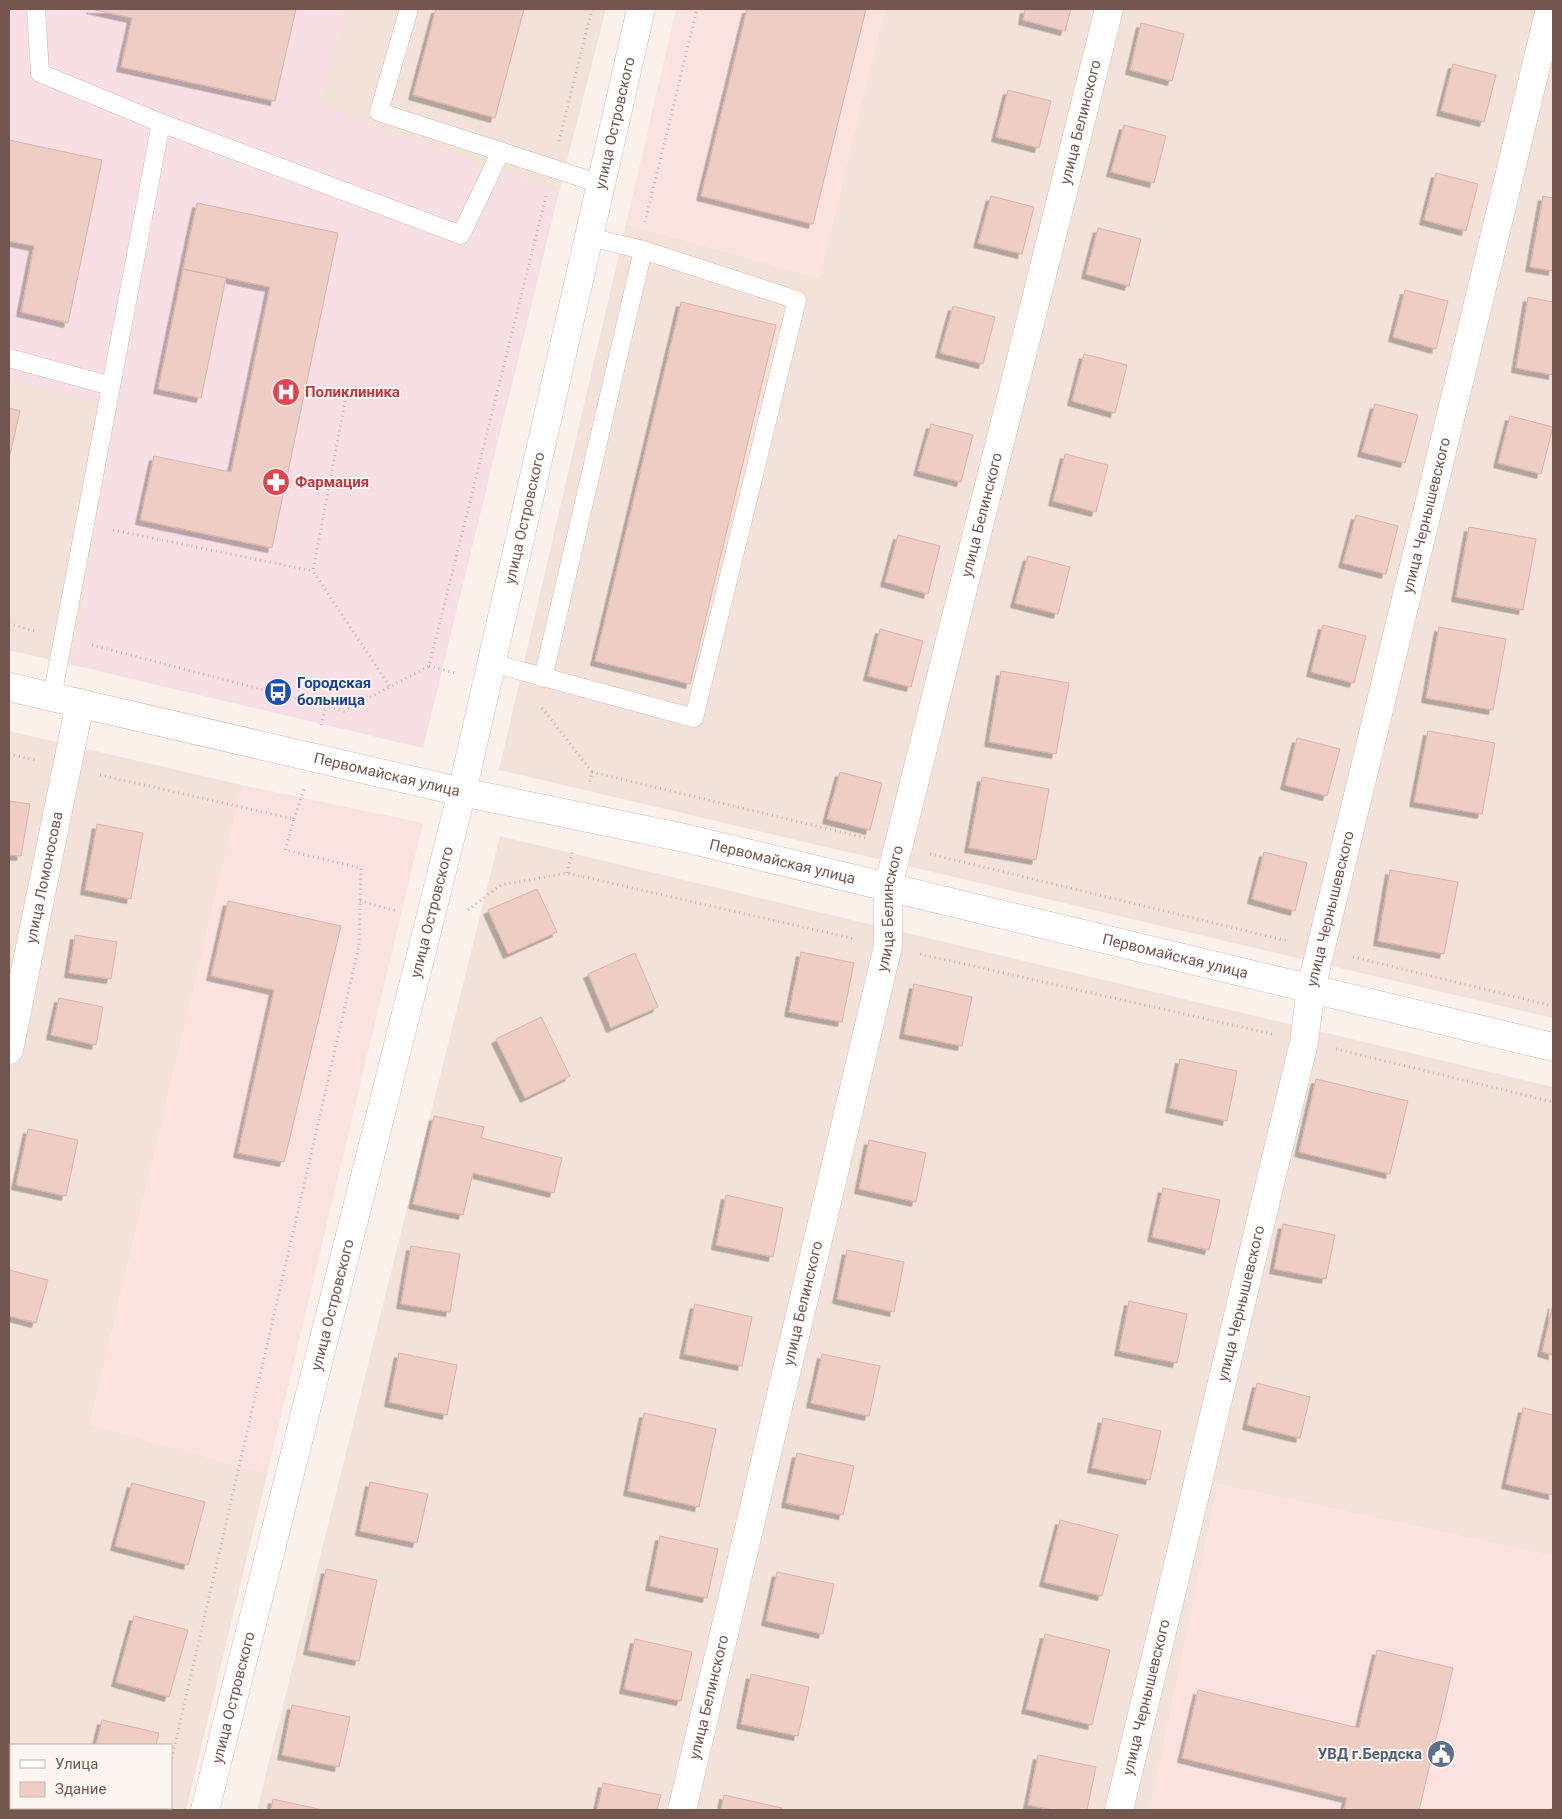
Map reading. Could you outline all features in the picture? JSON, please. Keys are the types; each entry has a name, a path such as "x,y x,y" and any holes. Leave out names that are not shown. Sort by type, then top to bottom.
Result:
{"street":[{"name":"улица Островского","path":"205,1810 462,792 642,9"},
{"name":"улица Белинского","path":"682,1810 888,946 888,887 1109,9"},
{"name":"улица Чернышевского","path":"1119,1810 1304,1042 1311,988 1550,9"},
{"name":"Первомайская улица","path":"9,687 462,792 680,838 1311,988 1553,1048"},
{"name":"улица Ломоносова","path":"9,1050 80,703"}],"lane":[{"path":"36,9 40,73 161,123 461,236 501,151"},
{"path":"409,9 379,112 601,184"},
{"path":"52,697 161,123"},
{"path":"492,663 694,718 797,300 643,250 589,238"},
{"path":"543,678 643,250"},
{"path":"9,358 111,386"}],"path":[{"path":"9,624 344,711 429,666 592,9"},
{"path":"346,396 313,571 390,687"},
{"path":"85,525 313,571"},
{"path":"9,754 294,819 286,850 361,868 359,946 172,1758"},
{"path":"592,772 1553,1006"},
{"path":"463,914 501,885 567,873 1304,1042 1553,1102"}],"shaded area":[{"name":"Поликлиника","path":"9,9 345,9 318,105 559,192 423,748 73,665 116,408 9,377"},
{"path":"345,9 606,9 559,192 318,105"},
{"path":"676,9 885,9 819,278 626,224"},
{"path":"885,9 1553,9 1553,1018 499,770 626,224 819,278"},
{"path":"9,377 116,408 73,665 9,650"},
{"path":"9,731 242,785 90,1424 267,1474 186,1810 9,1810"},
{"path":"242,785 423,823 267,1474 90,1425"},
{"path":"500,836 1553,1087 1553,1556 1218,1484 1150,1810 257,1810"},
{"path":"1218,1484 1553,1556 1553,1810 1150,1810"}],"building":[{"path":"91,9 296,9 275,101 121,67 132,18"},
{"path":"436,9 524,9 495,118 413,95"},
{"path":"747,9 866,9 813,224 701,196"},
{"path":"1025,9 1071,9 1065,31 1023,20"},
{"path":"1141,23 1184,34 1172,81 1130,70"},
{"path":"1453,64 1496,75 1484,122 1441,111"},
{"path":"1008,90 1051,101 1039,148 996,137"},
{"path":"1124,125 1166,136 1154,183 1111,172"},
{"path":"9,140 102,160 68,323 21,312 34,246 9,241"},
{"path":"1436,173 1478,184 1466,231 1424,220"},
{"path":"991,196 1034,207 1022,254 978,243"},
{"path":"1543,196 1553,198 1553,271 1530,267"},
{"path":"197,203 338,233 272,548 140,520 154,456 231,472 270,287 183,269"},
{"path":"1098,228 1141,239 1129,286 1086,274"},
{"path":"183,269 226,278 201,398 158,389"},
{"path":"1405,290 1448,301 1436,349 1393,337"},
{"path":"1528,297 1553,302 1553,375 1516,368"},
{"path":"681,302 776,325 690,684 595,661"},
{"path":"953,306 995,317 983,364 940,353"},
{"path":"1084,354 1127,365 1115,413 1072,401"},
{"path":"1375,404 1418,415 1405,463 1362,452"},
{"path":"9,408 20,411 9,459"},
{"path":"1510,416 1553,427 1541,474 1498,463"},
{"path":"931,424 973,435 961,482 918,471"},
{"path":"1065,454 1108,465 1096,512 1053,501"},
{"path":"1356,515 1398,526 1386,574 1343,563"},
{"path":"1469,527 1536,539 1523,610 1456,597"},
{"path":"898,535 940,546 928,594 885,582"},
{"path":"1028,556 1070,567 1058,614 1015,603"},
{"path":"1323,625 1366,636 1354,683 1311,672"},
{"path":"1439,627 1506,639 1493,710 1426,698"},
{"path":"880,629 923,641 911,687 868,676"},
{"path":"1001,671 1069,683 1056,754 989,742"},
{"path":"1428,731 1495,743 1482,814 1414,802"},
{"path":"1297,738 1340,749 1327,796 1285,785"},
{"path":"840,772 882,783 870,830 827,819"},
{"path":"982,777 1049,789 1036,860 969,848"},
{"path":"9,801 30,804 21,856 9,855"},
{"path":"97,824 143,833 131,899 85,890"},
{"path":"1264,852 1307,863 1295,911 1252,899"},
{"path":"1390,870 1458,882 1444,954 1378,941"},
{"path":"537,889 557,932 508,954 488,910"},
{"path":"228,901 341,926 284,1162 238,1153 274,990 211,976"},
{"path":"75,935 117,942 111,979 69,973"},
{"path":"801,952 854,963 842,1022 789,1012"},
{"path":"635,953 658,1007 611,1028 588,974"},
{"path":"914,984 972,997 962,1046 904,1034"},
{"path":"59,998 103,1007 96,1045 51,1035"},
{"path":"541,1017 570,1076 525,1098 496,1039"},
{"path":"1180,1059 1237,1071 1227,1121 1170,1108"},
{"path":"1316,1079 1408,1101 1390,1174 1299,1152"},
{"path":"434,1116 484,1127 481,1138 562,1158 554,1193 473,1173 463,1215 413,1204"},
{"path":"28,1129 78,1140 66,1196 16,1185"},
{"path":"869,1140 926,1153 916,1202 859,1189"},
{"path":"1163,1188 1220,1200 1209,1250 1152,1237"},
{"path":"726,1195 783,1208 773,1257 716,1245"},
{"path":"1283,1224 1335,1235 1326,1279 1274,1269"},
{"path":"411,1246 460,1254 450,1312 401,1304"},
{"path":"847,1250 904,1262 894,1312 837,1299"},
{"path":"9,1270 48,1280 36,1323 9,1316"},
{"path":"1129,1301 1187,1314 1177,1363 1119,1351"},
{"path":"695,1304 752,1317 742,1366 684,1354"},
{"path":"1553,1304 1553,1355 1542,1352"},
{"path":"399,1353 457,1365 447,1415 389,1402"},
{"path":"822,1354 880,1366 869,1416 811,1403"},
{"path":"1257,1383 1310,1397 1300,1438 1247,1425"},
{"path":"1523,1408 1553,1415 1553,1495 1506,1484"},
{"path":"644,1413 716,1429 699,1507 628,1491"},
{"path":"1103,1418 1161,1431 1150,1480 1092,1468"},
{"path":"797,1453 854,1466 843,1515 786,1503"},
{"path":"370,1482 428,1494 417,1543 360,1531"},
{"path":"132,1483 205,1502 188,1565 115,1546"},
{"path":"1060,1520 1118,1535 1102,1596 1044,1582"},
{"path":"660,1536 718,1549 707,1598 650,1586"},
{"path":"326,1569 377,1580 359,1661 308,1650"},
{"path":"777,1572 834,1584 823,1634 766,1621"},
{"path":"134,1616 188,1630 169,1697 116,1682"},
{"path":"1045,1634 1110,1650 1092,1725 1026,1709"},
{"path":"635,1639 692,1652 681,1701 624,1689"},
{"path":"1377,1650 1453,1668 1419,1810 1344,1810 1347,1798 1182,1758 1198,1690 1359,1728"},
{"path":"751,1674 809,1687 798,1736 741,1724"},
{"path":"292,1705 350,1717 339,1767 282,1755"},
{"path":"102,1720 159,1733 156,1744 96,1744"},
{"path":"1038,1755 1096,1767 1087,1810 1054,1810 1028,1805"},
{"path":"603,1783 661,1795 657,1810 597,1810"},
{"path":"724,1795 782,1808 781,1810 721,1810"},
{"path":"273,1799 323,1810 271,1810"}],"place":[{"name":"Поликлиника","path":"286,392"},
{"name":"Фармация","path":"276,482"},
{"name":"Городская больница","path":"278,692"},
{"name":"УВД г.Бердска","path":"1441,1754"}]}
